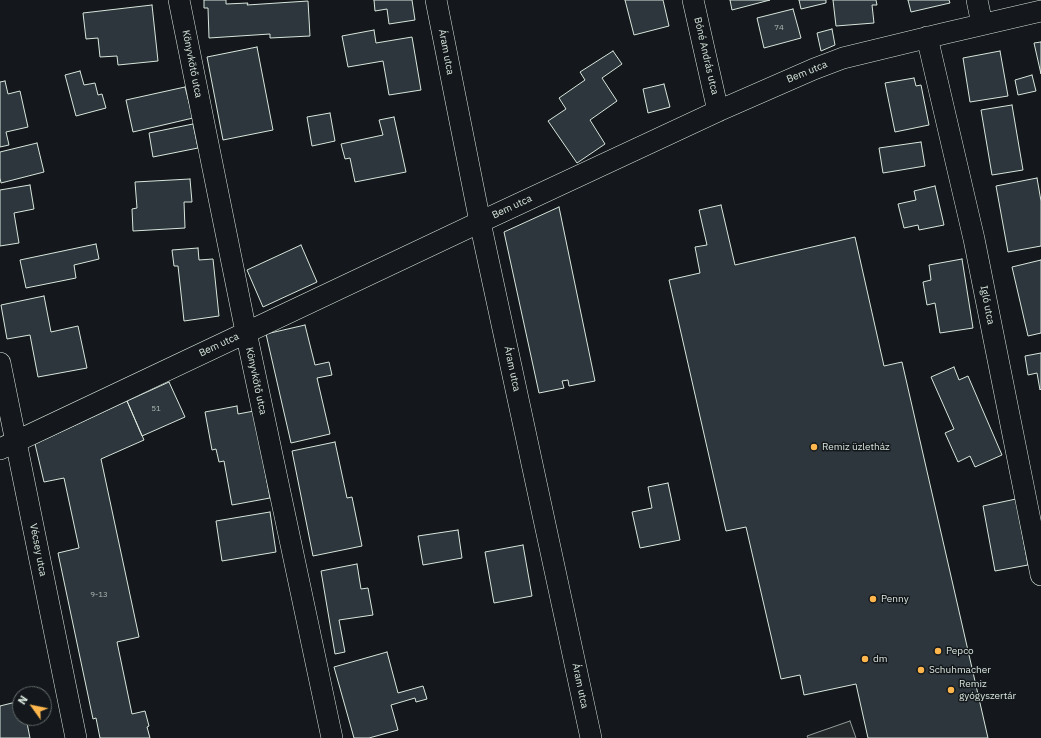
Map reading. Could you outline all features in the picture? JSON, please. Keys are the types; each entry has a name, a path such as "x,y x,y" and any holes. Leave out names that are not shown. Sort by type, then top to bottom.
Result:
{"street":[{"name":"Könyvkötő utca","path":"179,0 246,332 332,738"},
{"name":"Áram utca","path":"436,0 480,222 591,738"},
{"name":"Bóné András utca","path":"693,0 718,111"},
{"path":"977,0 982,24"},
{"name":"Bem utca","path":"8,445 480,222 718,111 814,69 843,58 982,24 1041,12"},
{"name":"Igló utca","path":"927,37 974,239 1041,575"},
{"name":"Vécsey utca","path":"0,363 8,445 76,738"}],"shaded area":[{"path":"850,721 856,738 808,738 807,736"}],"building":[{"path":"204,0 226,0 226,4 248,3 247,5 308,1 310,36 270,38 270,34 209,38 208,8 204,8"},
{"path":"374,0 412,0 415,20 389,24 387,9 375,11"},
{"path":"625,0 663,0 669,26 634,35"},
{"path":"730,0 770,0 732,10"},
{"path":"799,0 826,0 826,3 801,9"},
{"path":"833,0 876,0 877,5 872,5 874,23 836,26"},
{"path":"908,0 949,0 950,3 911,12"},
{"path":"152,5 158,61 118,65 117,56 100,57 98,38 86,39 83,13"},
{"path":"793,9 801,38 764,48 757,18"},
{"path":"832,29 835,45 821,51 817,33"},
{"path":"374,30 376,43 412,37 421,90 389,95 383,61 348,67 342,36"},
{"path":"1041,42 1041,74 1034,43"},
{"path":"257,47 273,130 223,140 207,57"},
{"path":"613,51 622,64 602,78 617,101 590,120 605,144 577,163 548,121 566,109 559,98 585,80 580,72"},
{"path":"1000,51 1008,96 970,102 963,58"},
{"path":"80,71 84,85 95,83 98,95 102,94 106,108 76,116 65,75"},
{"path":"1032,75 1036,91 1018,95 1015,80"},
{"path":"914,78 916,86 921,85 929,125 895,132 885,83"},
{"path":"5,81 8,94 20,91 28,127 6,132 9,145 0,147 0,82"},
{"path":"664,84 670,107 648,113 643,89"},
{"path":"185,87 193,118 133,132 126,100"},
{"path":"1012,105 1023,170 992,175 981,110"},
{"path":"330,113 335,141 312,146 307,117"},
{"path":"394,117 406,172 355,182 350,158 345,159 341,144 383,135 379,120"},
{"path":"193,124 198,148 153,157 149,133"},
{"path":"921,142 925,166 883,173 879,148"},
{"path":"37,143 44,172 1,183 0,152"},
{"path":"1037,178 1041,201 1041,246 1008,252 996,186"},
{"path":"190,179 192,202 184,202 185,228 133,231 132,209 137,208 135,182"},
{"path":"30,185 34,209 14,213 19,243 0,246 0,190"},
{"path":"935,186 944,225 919,230 918,225 904,228 898,204 916,200 914,191"},
{"name":"Remiz üzletház","path":"721,205 735,265 855,237 884,366 902,362 988,738 868,738 856,684 804,695 800,675 781,679 746,527 726,531 669,280 700,273 695,247 707,245 699,210"},
{"path":"559,207 595,381 569,386 568,380 562,381 564,388 539,393 504,232"},
{"path":"96,244 99,259 74,265 76,278 26,288 20,260"},
{"path":"301,245 317,282 263,307 247,270"},
{"path":"198,248 199,260 213,259 219,316 184,321 178,266 174,266 172,250"},
{"path":"962,259 973,328 940,333 935,303 927,305 923,282 931,280 929,265"},
{"path":"1041,260 1041,333 1028,336 1012,267"},
{"path":"44,296 51,332 78,326 87,368 38,377 30,335 7,339 1,305"},
{"path":"305,325 315,365 329,362 332,375 317,378 330,434 291,443 266,334"},
{"path":"1041,353 1040,390 1037,373 1028,375 1025,356"},
{"path":"954,367 959,380 968,376 1002,455 975,467 970,456 958,462 945,433 954,429 931,377"},
{"path":"169,382 185,417 142,436 127,401"},
{"path":"127,401 144,440 101,459 139,637 117,642 132,714 145,711 149,726 147,727 150,738 100,738 96,718 93,719 58,553 79,548 64,478 44,482 35,444"},
{"path":"237,406 238,414 254,411 270,498 232,505 224,461 219,462 216,449 212,450 205,412"},
{"path":"335,442 347,498 352,497 362,546 313,556 292,451"},
{"path":"668,483 680,540 640,548 632,512 652,508 648,487"},
{"path":"1016,499 1028,565 995,571 983,506"},
{"path":"270,512 276,552 222,561 216,521"},
{"path":"458,530 462,558 423,565 418,536"},
{"path":"523,545 532,596 494,603 485,552"},
{"path":"357,564 361,589 368,588 373,615 339,620 345,652 335,654 321,571"},
{"path":"387,652 398,693 423,686 427,699 416,702 415,698 391,705 398,730 369,738 354,738 334,667"},
{"path":"12,703 12,726 28,726 30,738 0,738 0,706"}],"place":[{"name":"Remiz üzletház","path":"814,447"},
{"name":"Penny","path":"873,599"},
{"name":"Pepco","path":"938,651"},
{"name":"dm","path":"865,659"},
{"name":"Schuhmacher","path":"921,670"},
{"name":"Remiz gyógyszertár","path":"951,690"}]}
